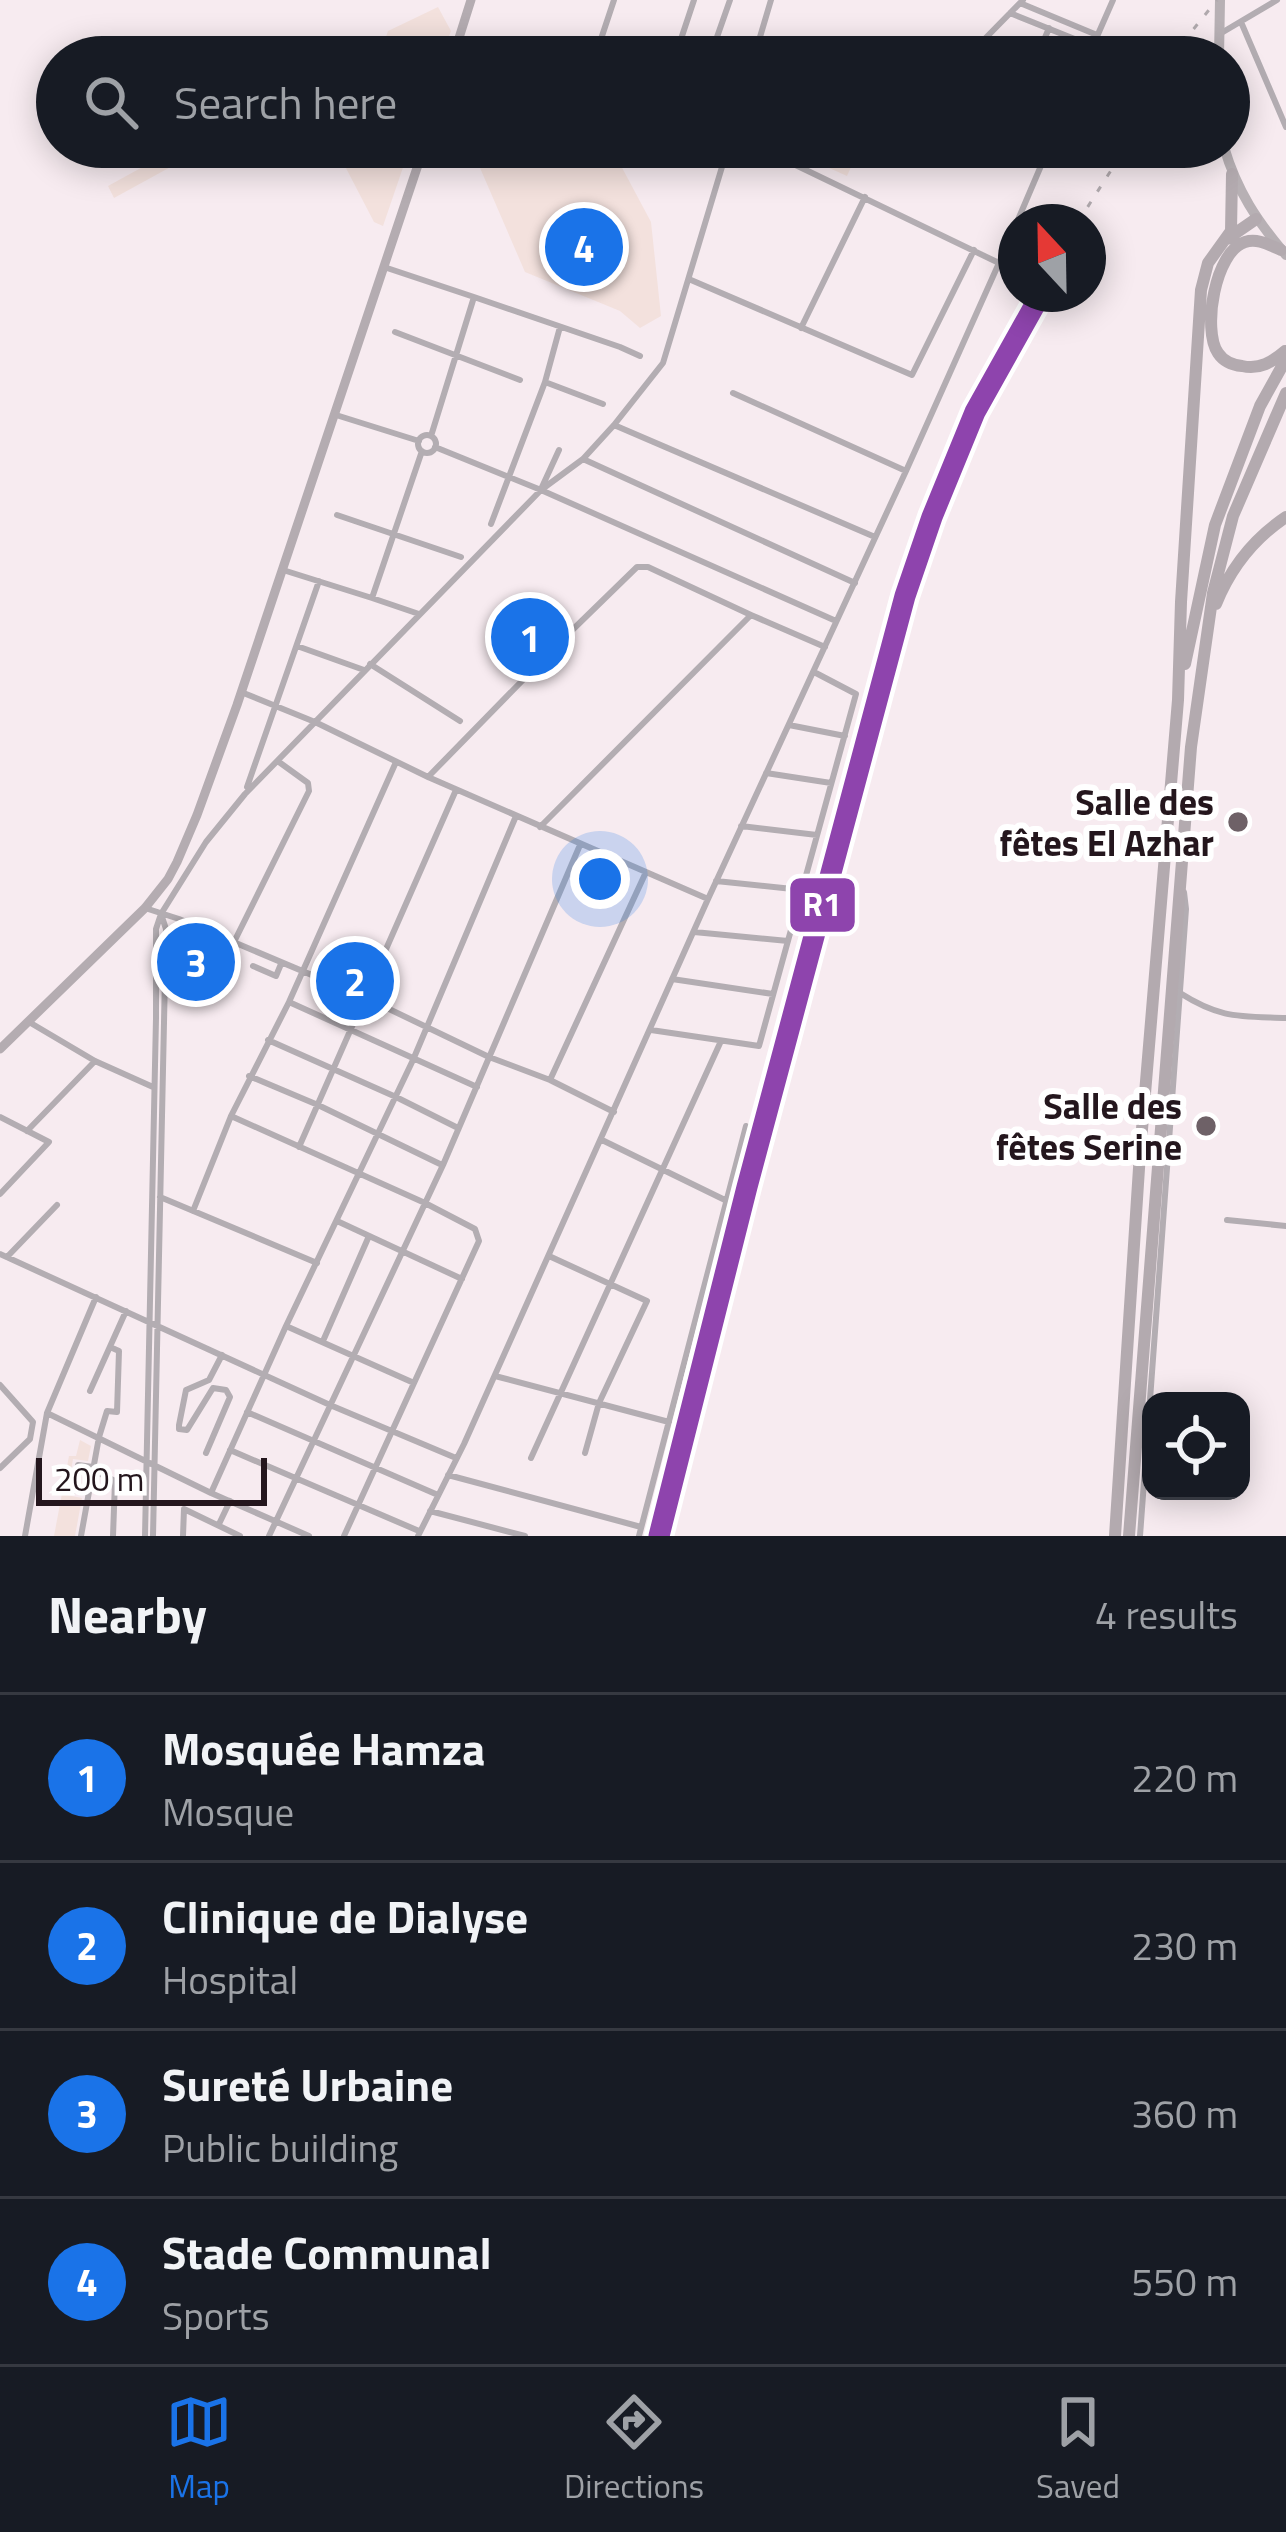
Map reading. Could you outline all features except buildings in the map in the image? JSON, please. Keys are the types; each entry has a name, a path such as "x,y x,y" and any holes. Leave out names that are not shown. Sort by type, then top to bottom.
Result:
{"highway":[{"path":"1115,1536 1140,1153 1178,700 1201,290 1208,263 1231,231 1232,174"},
{"path":"1222,243 1260,225"},
{"path":"1260,225 1230,251 1216,283 1212,340 1220,356 1233,365 1254,368 1286,354"},
{"path":"1240,243 1264,242 1284,253"},
{"path":"1178,700 1215,525 1260,406 1286,354"},
{"path":"1130,1536 1190,747 1213,593 1233,516 1286,393"},
{"path":"1205,639 1228,577 1259,537 1286,517"}],"main road":[{"path":"1220,0 1220,34"},
{"path":"1230,168 1242,197 1284,253"}],"street":[{"path":"460,36 471,0"},
{"path":"602,36 614,0"},
{"path":"683,36 694,0"},
{"path":"717,36 730,0"},
{"path":"760,36 771,0"},
{"path":"988,36 1022,2 1097,35 1113,0"},
{"path":"1220,34 1277,0"},
{"path":"1010,13 1067,36"},
{"path":"1241,22 1247,36"},
{"path":"1046,36 1049,28"},
{"path":"1250,43 1286,127"},
{"path":"0,1049 145,908 177,862 241,692 417,168"},
{"path":"156,1195 156,929 161,914 206,842 245,794 541,490 583,459 663,362 722,168"},
{"path":"804,168 998,262"},
{"path":"1025,204 1040,168"},
{"path":"801,328 865,197"},
{"path":"690,280 912,375 974,250"},
{"path":"230,1450 418,1534 495,1376 998,265"},
{"path":"384,267 640,356"},
{"path":"474,297 431,436 435,447 836,621"},
{"path":"490,524 511,478 560,327"},
{"path":"395,332 520,380"},
{"path":"545,382 603,404"},
{"path":"734,394 906,471"},
{"path":"333,414 418,441"},
{"path":"614,425 875,537"},
{"path":"418,441 431,436"},
{"path":"372,598 422,451 418,441"},
{"path":"422,451 435,447"},
{"path":"541,490 559,450"},
{"path":"583,459 855,584"},
{"path":"337,515 461,557"},
{"path":"428,777 637,568 648,567 825,646"},
{"path":"281,569 418,614"},
{"path":"245,794 319,581"},
{"path":"540,827 751,615"},
{"path":"297,646 367,668 460,721"},
{"path":"650,1030 759,1046 856,694 814,672"},
{"path":"241,692 708,899"},
{"path":"789,725 844,736"},
{"path":"234,942 308,791 308,783 278,762"},
{"path":"194,1211 231,1116 289,1002 395,762"},
{"path":"766,773 832,783"},
{"path":"299,1148 456,790"},
{"path":"211,1493 413,1060 516,816"},
{"path":"741,826 817,835"},
{"path":"268,1536 443,1165 580,845"},
{"path":"550,1080 646,872"},
{"path":"1140,1536 1186,909 1180,877"},
{"path":"716,881 802,890"},
{"path":"145,908 301,970 614,1112"},
{"path":"149,1536 166,929 161,914"},
{"path":"694,932 788,941"},
{"path":"253,966 276,976 281,963"},
{"path":"672,980 773,994"},
{"path":"1180,992 1224,1015 1286,1018"},
{"path":"289,1002 477,1087"},
{"path":"29,1022 94,1061 154,1088"},
{"path":"268,1040 458,1128"},
{"path":"531,1458 722,1040"},
{"path":"27,1131 94,1061"},
{"path":"249,1076 443,1165"},
{"path":"231,1116 424,1203 475,1229 479,1240 344,1536"},
{"path":"0,1119 49,1142 0,1194"},
{"path":"448,1475 640,1532 746,1126"},
{"path":"602,1141 727,1201"},
{"path":"156,1195 317,1263"},
{"path":"57,1204 4,1256 456,1458"},
{"path":"1227,1220 1286,1226"},
{"path":"337,1221 462,1279"},
{"path":"322,1341 369,1235"},
{"path":"549,1256 647,1300 599,1403 586,1453"},
{"path":"26,1536 47,1413 96,1297"},
{"path":"90,1391 126,1311"},
{"path":"286,1326 415,1384"},
{"path":"81,1536 98,1437 107,1411 117,1412 118,1351 110,1347"},
{"path":"206,1454 230,1397 226,1390 211,1384 186,1390 179,1429 187,1430 211,1384 222,1355"},
{"path":"495,1376 669,1422"},
{"path":"0,1385 33,1422 30,1438 0,1468"},
{"path":"247,1412 438,1495"},
{"path":"47,1413 309,1536"},
{"path":"0,1452 8,1460"},
{"path":"74,1491 78,1465 115,1481 113,1536"},
{"path":"219,1524 230,1501"},
{"path":"183,1536 184,1510 240,1536"},
{"path":"430,1510 525,1536"}],"shaded area":[{"path":"438,7 451,31 449,36 386,36"},
{"path":"141,168 169,168 114,198 108,186"},
{"path":"346,168 403,168 383,226 374,222"},
{"path":"480,168 622,168 651,222 661,316 640,328 620,311 525,272"},
{"path":"80,1440 91,1446 88,1461 73,1459 67,1495 82,1498 75,1536 54,1536 69,1456 76,1456"}],"railway":[{"path":"1188,36 1217,0"},
{"path":"1090,204 1113,168"},
{"path":"654,1536 900,596 959,441 1026,312"}],"transit line":[{"name":"R1","path":"659,1536 905,596 975,412 1031,312"}],"place":[{"name":"Stade Communal","path":"584,247"},
{"name":"Mosquée Hamza","path":"530,637"},
{"name":"Salle des fêtes El Azhar","path":"1238,822"},
{"name":"Sureté Urbaine","path":"196,962"},
{"name":"Clinique de Dialyse","path":"355,981"},
{"name":"Salle des fêtes Serine","path":"1206,1126"}]}
